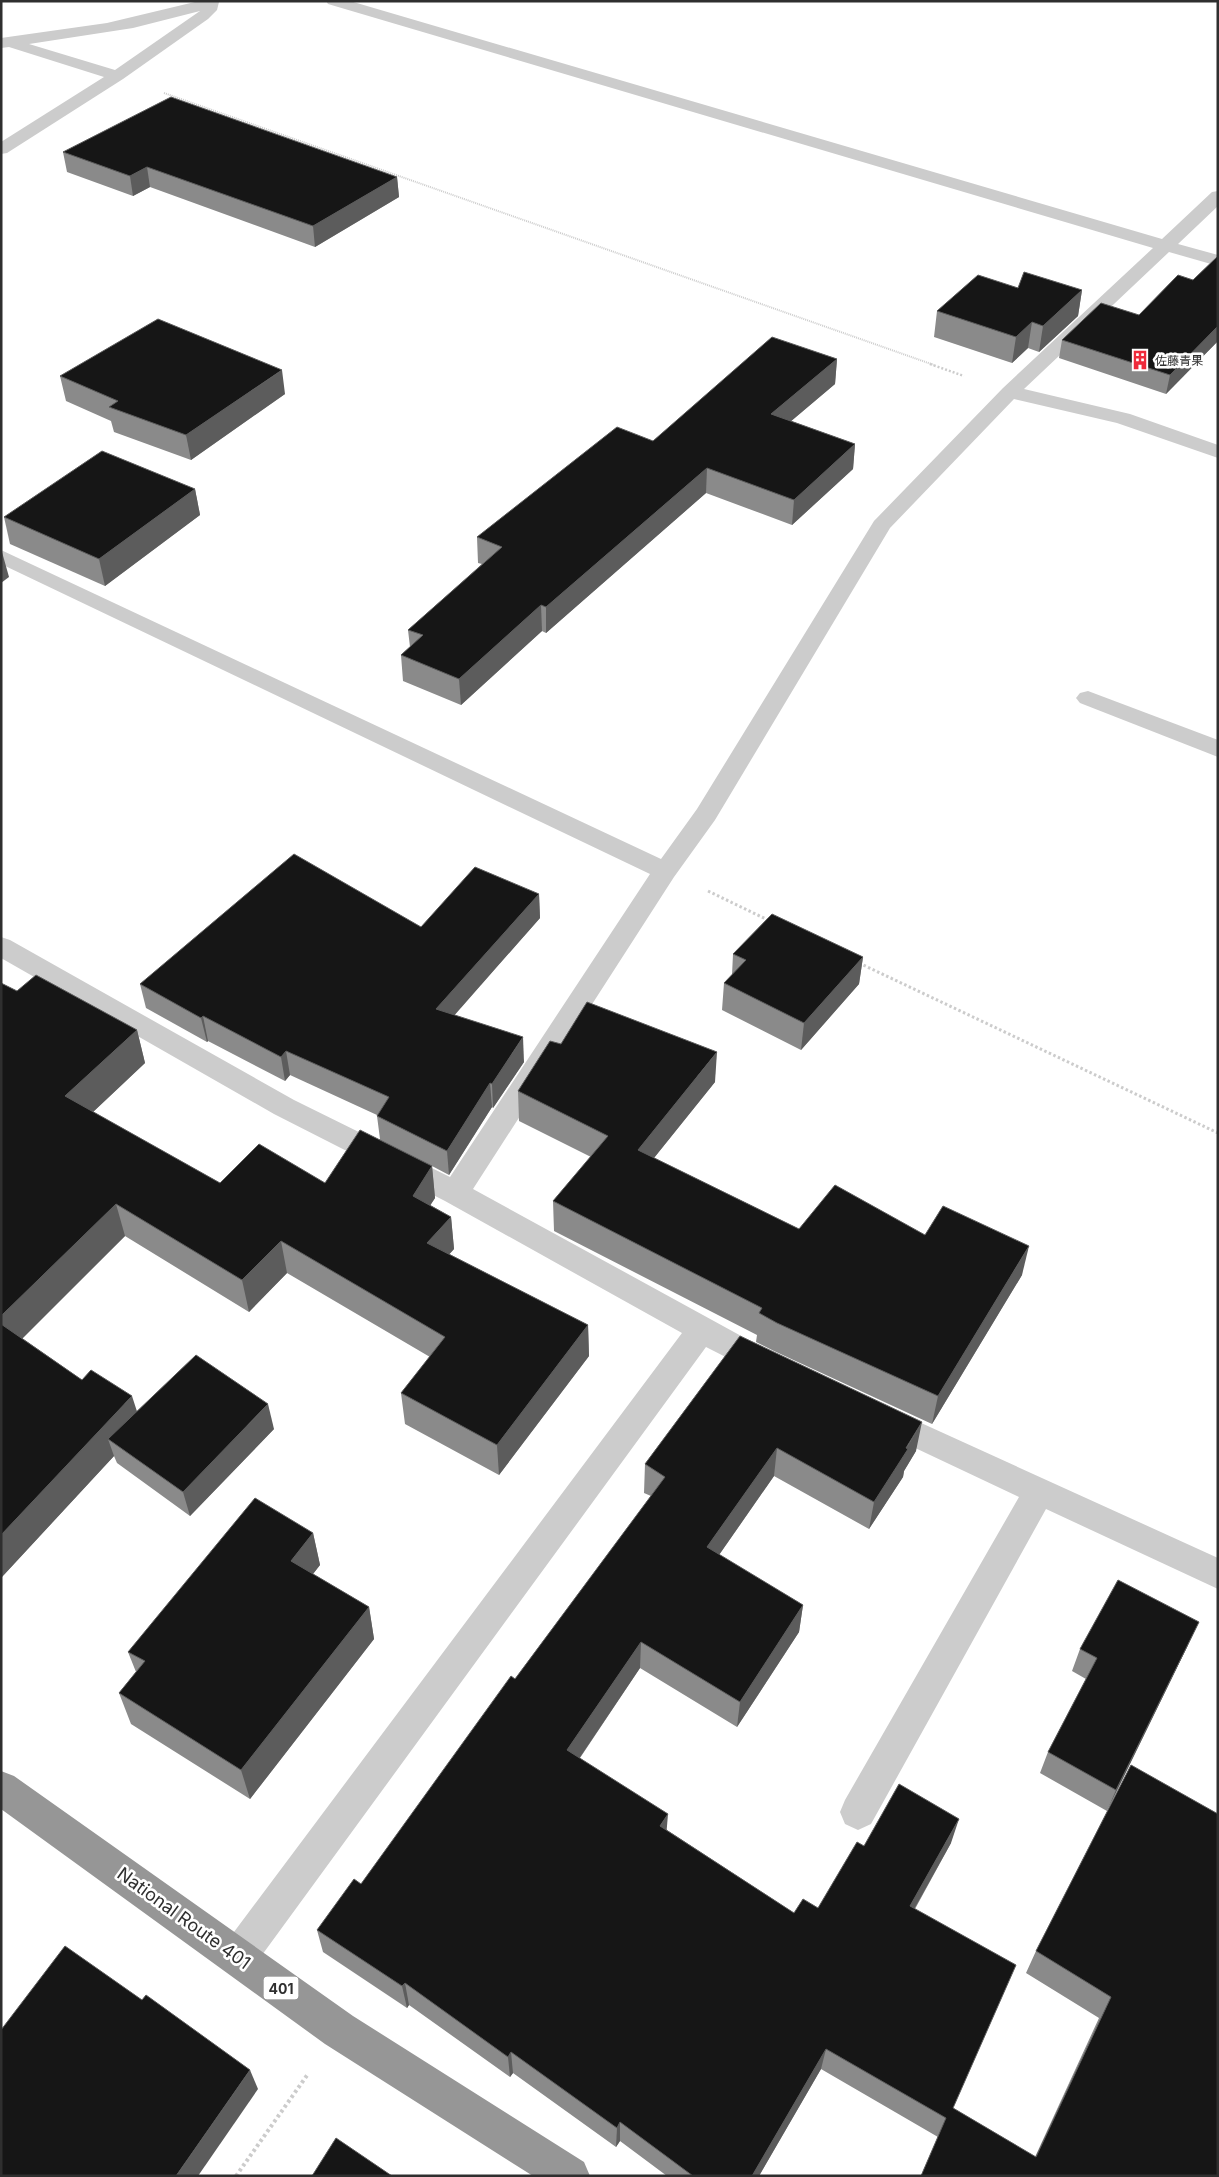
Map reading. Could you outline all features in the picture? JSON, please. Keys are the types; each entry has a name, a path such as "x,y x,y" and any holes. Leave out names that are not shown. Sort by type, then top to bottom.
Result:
{"highway":[{"name":"National Route 401","path":"1,1788 339,2030 570,2176"}],"street":[{"path":"333,1 1218,261"},
{"path":"4,43 135,22 212,2"},
{"path":"1,149 117,76 203,16 212,2"},
{"path":"4,43 117,76"},
{"path":"455,1193 665,871 706,814 881,525 1010,392 1218,196"},
{"path":"1010,392 1123,418 1218,452"},
{"path":"1,556 665,871"},
{"path":"1088,698 1218,749"},
{"path":"1,946 284,1107 455,1193 788,1375"},
{"path":"238,1957 702,1329"},
{"path":"860,1408 1218,1574"},
{"path":"858,1812 1039,1491"}],"path":[{"path":"117,76 1010,392"},
{"path":"665,871 772,922"},
{"path":"852,960 1218,1133"},
{"path":"236,2176 339,2030"}],"building":[{"path":"171,97 397,177 313,226 147,167 130,176 63,152"},
{"path":"1218,256 1218,326 1170,375 1062,340 1101,303 1139,315 1178,275 1193,280"},
{"path":"1024,272 1082,290 1043,326 1032,322 1016,337 937,311 978,275 1018,288"},
{"path":"158,319 282,370 186,435 109,407 118,401 60,376"},
{"path":"772,337 837,359 771,414 855,444 794,500 707,468 546,607 541,605 459,679 401,655 423,635 408,630 502,547 477,537 617,427 653,441"},
{"path":"102,451 195,489 99,559 4,517"},
{"path":"294,854 421,927 475,867 539,894 436,1009 523,1037 492,1084 490,1083 447,1151 377,1116 389,1097 286,1051 281,1057 203,1016 201,1018 140,984"},
{"path":"772,914 863,957 804,1023 724,983 746,960 733,954"},
{"path":"36,975 137,1030 65,1096 220,1183 259,1144 325,1183 360,1130 432,1166 413,1196 451,1217 427,1243 588,1325 497,1445 401,1393 445,1337 281,1241 242,1280 116,1204 1,1316 1,983 17,991"},
{"path":"587,1002 717,1052 638,1150 799,1229 835,1185 925,1235 943,1206 1029,1246 938,1396 777,1323 759,1313 762,1308 553,1201 608,1136 518,1091 550,1041 561,1044"},
{"path":"1,1324 82,1380 91,1370 132,1396 1,1535"},
{"path":"740,1336 922,1422 906,1448 908,1449 874,1502 777,1448 707,1547 803,1605 740,1702 641,1642 567,1750 668,1814 660,1826 794,1913 803,1899 818,1908 857,1842 864,1846 899,1784 959,1819 910,1906 1016,1965 953,2108 1036,2157 1111,1997 1036,1951 1131,1765 1218,1814 1218,2176 921,2176 946,2118 826,2049 752,2176 693,2176 620,2122 617,2128 511,2052 508,2057 405,1983 402,1986 317,1930 354,1879 361,1884 511,1676 515,1679 665,1477 645,1464"},
{"path":"196,1355 268,1404 183,1492 108,1439"},
{"path":"255,1498 313,1533 291,1561 369,1607 241,1770 119,1693 145,1661 128,1652"},
{"path":"1118,1580 1199,1622 1116,1790 1048,1752 1097,1658 1080,1649"},
{"path":"65,1946 142,2000 146,1995 250,2070 176,2176 1,2176 1,2030"},
{"path":"336,2138 392,2176 312,2176"}],"place":[{"name":"佐藤青果","path":"1140,360"}]}
